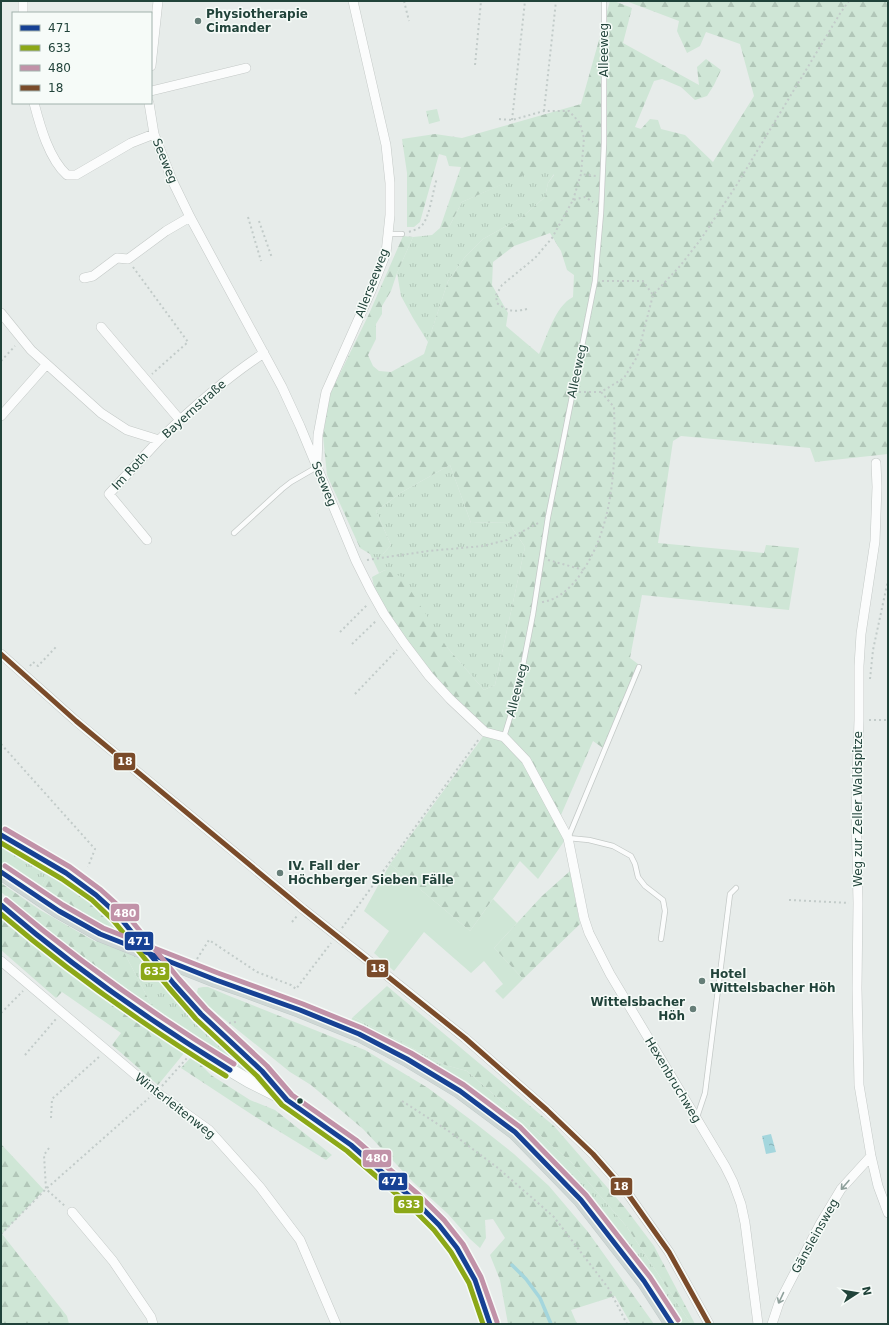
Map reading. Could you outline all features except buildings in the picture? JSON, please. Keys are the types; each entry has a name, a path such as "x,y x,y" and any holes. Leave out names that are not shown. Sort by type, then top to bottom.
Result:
{"main road":[{"path":"1,835 66,873 102,900 117,914 174,984 201,1014 262,1071 287,1100"},
{"path":"1,872 42,900 100,934 359,1034 400,1055 460,1091 509,1128 581,1200 644,1281 672,1324"},
{"path":"1,905 40,938 89,975 195,1049 249,1082 287,1100 351,1145 414,1200 439,1225 457,1248 475,1280 490,1324"}],"street":[{"path":"23,1 23,12"},
{"path":"152,57 158,1"},
{"name":"Allerseeweg","path":"317,467 318,435 326,392 371,291 386,253 388,234 390,183 386,144 353,1"},
{"path":"152,91 246,68"},
{"path":"34,104 48,145 61,169 67,175 76,175 131,143 154,134"},
{"name":"Seeweg","path":"149,104 154,134 172,180 190,217 264,353 294,413 356,561 374,597 404,643 442,690 485,732"},
{"path":"84,278 93,276 117,258 128,259 166,231 190,217"},
{"name":"Bayernstraße","path":"1,313 22,339 46,364 100,413 127,430 159,440 239,369 264,353"},
{"path":"101,328 180,420"},
{"path":"1,416 46,364"},
{"name":"Im Roth","path":"147,540 109,494 159,440"},
{"name":"Weg zur Zeller Waldspitze","path":"876,463 877,487 875,541 862,627 859,666 856,811 859,1085 871,1156 878,1186 888,1213"},
{"path":"1,654 76,721 303,909 471,1044 547,1110 592,1154 628,1194 669,1252 709,1324"},
{"path":"485,732 504,737"},
{"name":"Hexenbruchweg","path":"504,737 526,760 568,838 584,918 589,933 610,974 725,1166 733,1182 741,1204 747,1235 758,1324"},
{"name":"Winterleitenweg","path":"1,961 156,1092 209,1130 260,1187 300,1240 336,1324"},
{"name":"Gänsleinsweg","path":"772,1324 779,1303 820,1224 841,1189 871,1156"},
{"path":"72,1212 113,1261 151,1317 153,1324"}],"lane":[{"name":"Alleeweg","path":"504,737 518,690 535,603 548,517 595,281 601,213 604,135 604,1"},
{"path":"388,234 402,234"},
{"path":"234,533 282,489 317,467"},
{"path":"639,666 568,838 589,840 613,846 630,856 635,864 638,877 645,886 663,900 664,911 661,939"},
{"path":"697,1119 705,1093 730,894 736,888"}],"path":[{"path":"404,1 409,21"},
{"path":"475,65 481,1"},
{"path":"512,120 525,1"},
{"path":"544,111 556,1"},
{"path":"572,392 601,392 624,378 637,357 653,295 680,266 701,239 736,186 849,1"},
{"path":"499,119 512,120 544,111 568,111 580,123 584,138 581,174 573,200 552,238 536,258 502,285 496,295 498,303 504,308 514,312 527,309"},
{"path":"581,174 602,177"},
{"path":"402,234 417,229 423,225 427,216 437,178"},
{"path":"573,200 585,197 596,204 601,213"},
{"path":"248,217 261,261"},
{"path":"259,221 272,258"},
{"path":"128,259 188,342 161,367"},
{"path":"595,281 643,281 653,295"},
{"path":"1,361 22,339"},
{"path":"535,603 556,598 569,589 584,570 600,539 607,513 615,444 614,407 601,392"},
{"path":"356,561 428,551 484,546 507,540 548,517"},
{"path":"542,558 584,570"},
{"path":"869,683 888,580"},
{"path":"340,632 374,597"},
{"path":"352,644 384,614"},
{"path":"355,694 404,643"},
{"path":"27,677 34,670 30,666 33,662 38,666 56,647"},
{"path":"870,720 888,720"},
{"path":"204,948 209,940 257,972 296,988 485,732"},
{"path":"1,744 95,849 88,867"},
{"path":"789,900 847,903"},
{"path":"1,1013 29,985"},
{"path":"25,1055 62,1012"},
{"path":"1,1234 46,1189 156,1092 195,1049"},
{"path":"52,1118 52,1099 107,1050"},
{"path":"402,1101 468,1145 498,1168 554,1217 609,1290 627,1324"},
{"path":"49,1148 44,1155 46,1189 72,1212"}],"green space":[{"path":"610,1 614,1 632,8 623,43 699,85 697,67 706,59 721,70 707,96 695,100 681,87 662,79 654,81 635,127 641,129 650,119 658,120 661,129 685,135 713,162 754,96 740,44 706,32 700,46 687,53 677,31 679,21 626,1 888,1 888,454 815,462 810,448 681,436 673,441 658,543 764,553 766,545 799,548 789,610 642,595 630,658 638,664 603,748 593,741 558,822 565,840 538,879 520,861 470,931 390,864 487,730 454,699 404,639 375,592 372,577 385,570 402,577 446,646 484,690 495,685 525,547 508,522 471,523 450,465 402,492 376,511 391,545 383,554 370,554 360,548 327,475 323,436 329,396 369,314 403,236 413,237 397,273 391,291 382,306 382,314 376,324 376,339 368,355 373,366 379,371 391,372 424,354 448,281 465,257 483,239 521,218 545,197 548,183 554,175 547,165 462,202 449,227 440,228 461,167 449,166 446,156 439,154 420,222 414,227 407,227 407,173 402,139 435,134 462,138 581,104","holes":["550,233 561,251 567,270 574,275 573,297 561,307 556,315 539,354 506,326 508,313 492,285 493,262 514,246"]},
{"path":"437,109 440,121 429,124 426,111"},
{"path":"547,164 554,174 548,183 545,197 521,218 483,239 465,257 448,281 428,342 401,296 397,273 413,237 432,235 440,228 449,227 462,202"},
{"path":"450,465 471,523 508,522 525,547 495,685 484,690 446,646 385,570 379,573 370,554 383,554 391,545 376,511 402,492"},
{"path":"1,843 42,865 56,876 47,876 40,889 1,865"},
{"path":"390,864 470,931 493,899 517,923 494,948 523,979 503,999 495,991 503,984 484,961 471,973 424,932 394,971 374,953 389,931 364,911"},
{"path":"570,871 580,924 523,979 494,948 542,896"},
{"path":"47,876 56,876 101,908 153,1008 52,934 1,892 1,883 40,910 96,942 104,926 92,921 40,889"},
{"path":"101,908 197,1021 232,1055 269,1085 269,1087 153,1008"},
{"path":"1,919 69,971 185,1052 158,1085 112,1045 121,1033 62,992 56,998 1,950"},
{"path":"387,986 554,1126 626,1209 654,1246 695,1324 691,1324 627,1227 572,1163 467,1071 445,1065 353,1017"},
{"path":"208,987 365,1050 428,1088 475,1123 514,1154 549,1186 588,1232 654,1324 631,1324 615,1296 571,1310 577,1324 508,1324 500,1280 490,1255 505,1238 493,1219 485,1220 486,1238 480,1248 448,1214 413,1182 363,1129 311,1085 290,1072 201,1000 197,992 198,988"},
{"path":"353,1017 445,1065 467,1071 572,1163 627,1227 691,1324 680,1324 662,1295 595,1206 545,1150 517,1126 445,1071 416,1053 351,1020"},
{"path":"192,1056 211,1075 250,1100 275,1110 332,1155 326,1160 254,1116 181,1068"},
{"path":"1,1144 44,1190 2,1234 67,1316 69,1324 1,1324"}],"water":[{"path":"771,1134 776,1152 766,1154 762,1136"}],"waterway":[{"path":"512,1265 526,1279 540,1298 551,1324"}],"transit line":[{"name":"18","path":"1,654 76,721 303,909 465,1038 547,1110 593,1154 628,1194 669,1252 709,1324"},
{"name":"480","path":"5,829 70,867 101,890 122,909 179,979 206,1009 267,1066 292,1095 356,1140 419,1195 444,1220 463,1244 481,1277 497,1322"},
{"name":"471","path":"1,835 66,873 96,895 117,914 174,984 201,1014 262,1071 287,1100 351,1145 414,1200 439,1225 457,1248 475,1280 490,1324"},
{"name":"633","path":"1,843 62,879 92,900 112,919 196,1019 257,1076 282,1105 347,1151 409,1205 434,1230 451,1252 469,1283 483,1324"},
{"name":"480","path":"5,866 63,905 103,928 362,1028 411,1053 464,1085 520,1127 586,1195 650,1277 678,1320"},
{"name":"471","path":"1,872 59,911 100,934 359,1034 407,1059 460,1091 515,1132 581,1200 644,1281 672,1324"},
{"name":"480","path":"6,900 60,944 117,986 234,1064"},
{"name":"471","path":"1,905 55,950 112,992 170,1032 230,1070"},
{"name":"633","path":"1,914 110,1000 226,1076"}],"place":[{"name":"Physiotherapie Cimander","path":"198,21"},
{"name":"IV. Fall der Höchberger Sieben Fälle","path":"280,873"},
{"name":"Hotel Wittelsbacher Höh","path":"702,981"},
{"name":"Wittelsbacher Höh","path":"693,1009"}]}
